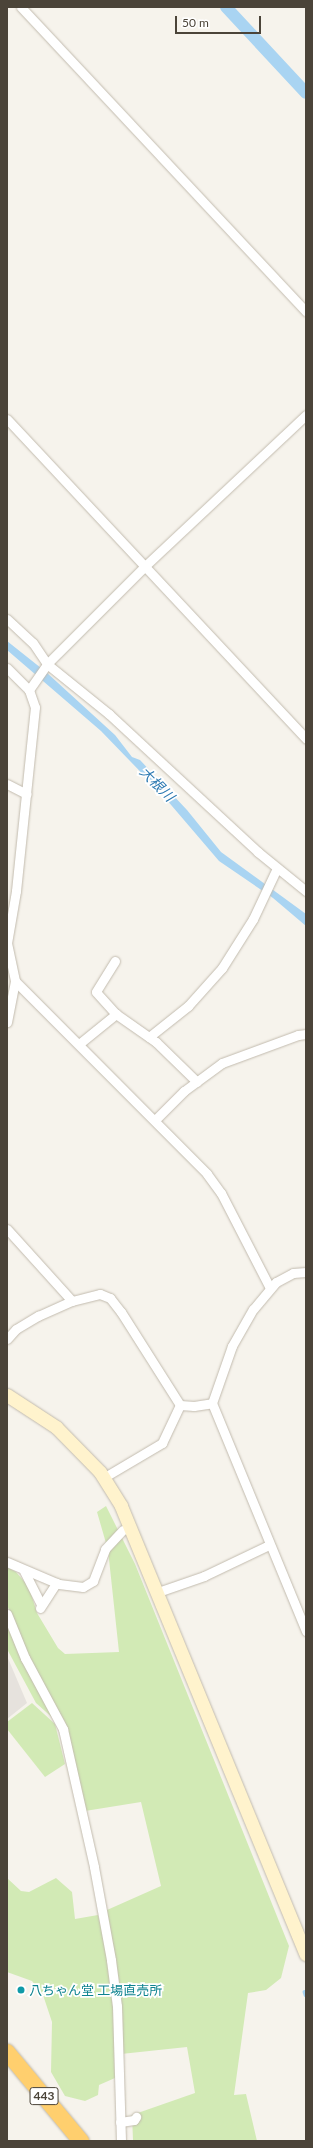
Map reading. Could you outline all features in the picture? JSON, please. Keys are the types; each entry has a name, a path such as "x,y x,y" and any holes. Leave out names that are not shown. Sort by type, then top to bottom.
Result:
{"highway":[{"name":"443","path":"7,2052 82,2141"}],"street":[{"path":"21,7 306,312"},
{"path":"30,689 47,664 144,567 306,415"},
{"path":"7,419 306,739"},
{"path":"7,619 33,643 47,664 109,714 277,868 306,891"},
{"path":"7,668 30,689 35,707 16,891 7,944 9,963 15,981 156,1120 207,1174 221,1193 270,1288"},
{"path":"7,784 27,794"},
{"path":"149,1037 188,1006 222,968 252,919 277,868"},
{"path":"115,961 96,992 116,1014 149,1037 197,1082"},
{"path":"7,1022 15,981"},
{"path":"79,1044 116,1014"},
{"path":"156,1120 197,1082 222,1062 298,1035 306,1034"},
{"path":"7,1229 72,1301"},
{"path":"306,1272 293,1273 270,1288 253,1309 232,1346 212,1403 269,1545 306,1631"},
{"path":"7,1339 26,1322 72,1301 100,1294 110,1298 121,1312 180,1405"},
{"path":"7,1396 56,1427 103,1478 121,1506 158,1592 306,1954"},
{"path":"180,1405 194,1406 212,1403"},
{"path":"103,1478 162,1443 180,1405"},
{"path":"7,1562 24,1571 56,1583 77,1588 89,1585 96,1577 108,1544 123,1530"},
{"path":"158,1592 204,1576 269,1545"},
{"path":"24,1571 40,1607 56,1583"},
{"path":"7,1614 24,1658 63,1730 92,1859 115,1991 121,2141"},
{"path":"120,2122 134,2120 136,2117"}],"shaded area":[{"path":"7,1656 27,1703 7,1719"}],"green space":[{"path":"106,1506 135,1564 289,1946 281,1978 266,1990 248,1993 234,2095 246,2094 257,2141 133,2140 132,2115 195,2093 187,2047 121,2054 119,1981 107,1910 161,1886 141,1802 85,1811 65,1722 35,1671 7,1605 7,1567 16,1572 29,1587 37,1613 58,1648 65,1654 119,1652 108,1550 97,1512"},
{"path":"7,1622 55,1720 36,1703 7,1649"},
{"path":"32,1703 55,1724 65,1764 45,1777 7,1729 7,1722"},
{"path":"7,1878 21,1891 29,1892 56,1878 72,1892 75,1919 98,1915 104,1938 114,2016 115,2078 99,2085 98,2095 85,2101 65,2096 51,2072 52,2022 43,1995 32,1981 7,1972"}],"water":[{"name":"大根川","path":"7,641 46,672 115,735 132,757 140,760 187,810 221,852 306,914 306,926 273,898 219,861 160,792 101,731 7,650"}],"waterway":[{"path":"226,7 306,93"}],"place":[{"name":"八ちゃん堂 工場直売所","path":"21,1990"}]}
